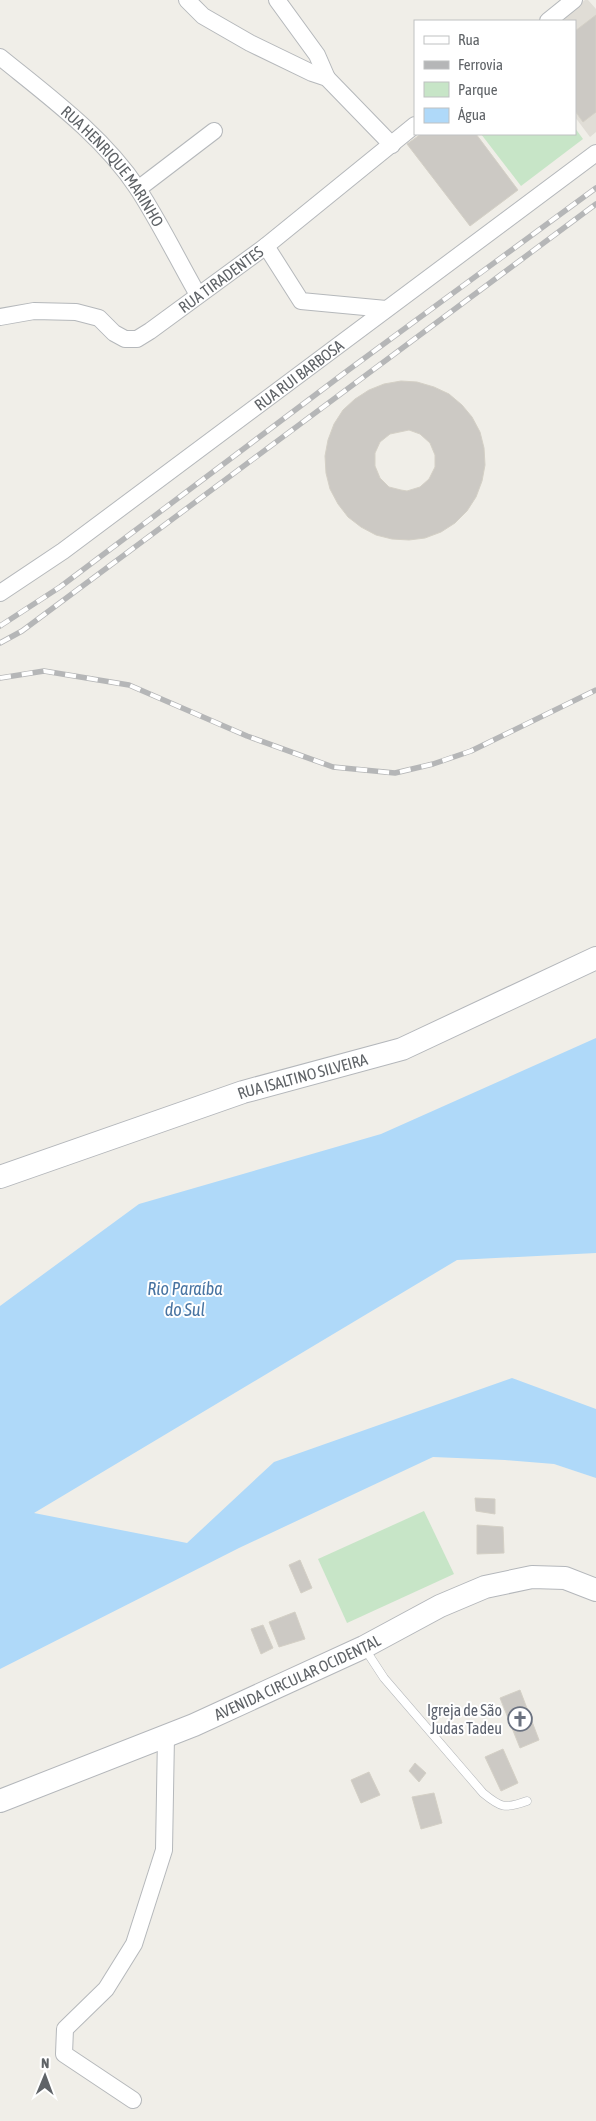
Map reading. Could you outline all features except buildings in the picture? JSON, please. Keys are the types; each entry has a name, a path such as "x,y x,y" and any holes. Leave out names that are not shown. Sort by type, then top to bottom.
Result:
{"street":[{"path":"187,0 203,16 250,43 312,74 327,78"},
{"path":"277,0 317,55 327,78 392,145"},
{"path":"549,20 574,0"},
{"name":"RUA HENRIQUE MARINHO","path":"0,57 80,122 138,188 198,295"},
{"name":"RUA TIRADENTES","path":"0,317 34,312 76,312 99,318 114,334 125,339 137,339 266,246 414,126"},
{"path":"138,188 214,131"},
{"name":"RUA RUI BARBOSA","path":"0,593 64,551 596,153"},
{"path":"266,246 301,302 386,309"},
{"name":"RUA ISALTINO SILVEIRA","path":"0,1177 243,1092 402,1049 596,958"},
{"name":"AVENIDA CIRCULAR OCIDENTAL","path":"0,1801 194,1725 364,1647 440,1606 485,1587 532,1577 565,1578 596,1590"},
{"path":"132,2100 64,2054 65,2029 106,1989 134,1944 164,1850 166,1736"}],"lane":[{"path":"364,1647 384,1678 483,1793 499,1806 510,1807 527,1801"}],"shaded area":[{"path":"585,0 588,0 596,9 596,132 590,137 576,118 576,20 560,20"}],"green space":[{"path":"576,129 583,139 521,186 482,135 576,135"},
{"path":"424,1511 454,1574 347,1623 318,1559"}],"water":[{"name":"Rio Paraíba do Sul","path":"596,1038 596,1253 457,1260 34,1513 187,1543 274,1462 512,1378 596,1409 596,1478 554,1464 433,1457 239,1548 0,1669 0,1306 139,1204 381,1134"}],"railway":[{"path":"0,626 60,587 347,371 596,188"},
{"path":"0,643 22,631 596,204"},
{"path":"0,678 44,671 129,685 247,736 333,767 395,773 433,764 471,751 596,690"}],"place":[{"name":"Igreja de São Judas Tadeu","path":"520,1719"}]}
